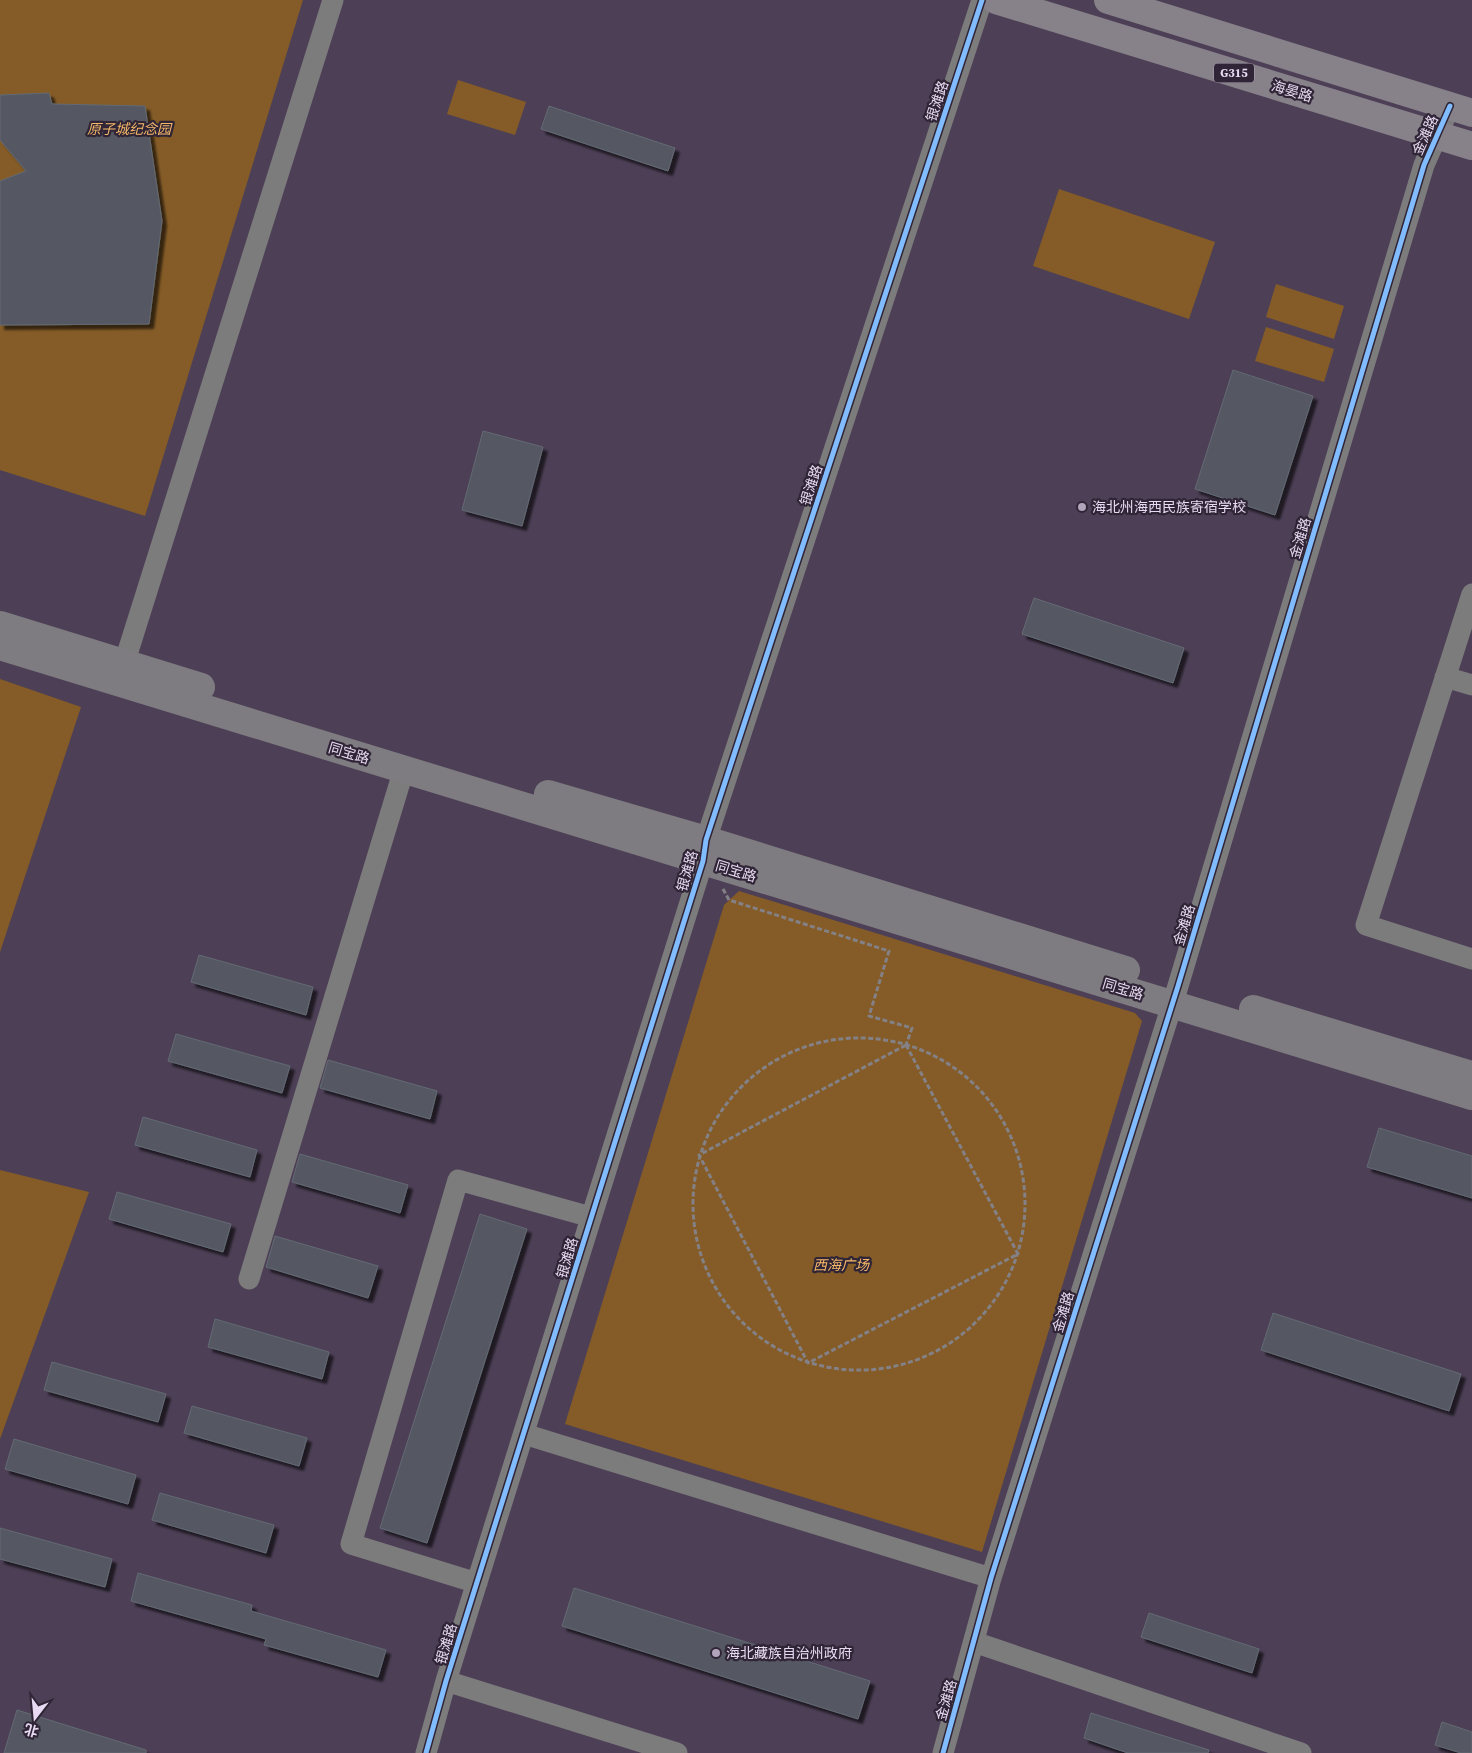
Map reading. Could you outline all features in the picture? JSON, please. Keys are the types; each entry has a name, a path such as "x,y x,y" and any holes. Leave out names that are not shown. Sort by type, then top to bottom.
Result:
{"highway":[{"name":"海晏路","path":"996,0 1472,146"},
{"name":"G315","path":"1108,0 1461,109"}],"main road":[{"name":"同宝路","path":"0,626 122,673 404,769 705,850"},
{"name":"同宝路","path":"0,646 122,673 510,783 705,850 1175,995 1472,1096"},
{"name":"同宝路","path":"1175,995 1472,1075"}],"street":[{"path":"122,673 333,0"},
{"name":"银滩路","path":"426,1753 446,1681 705,850 982,0"},
{"name":"金滩路","path":"943,1753 991,1578 1175,995 1424,165 1438,136 1461,109"},
{"path":"1472,594 1366,925 1472,959"},
{"path":"1445,677 1472,685"},
{"path":"250,1279 404,769"},
{"path":"477,1583 351,1544 458,1180 591,1217"},
{"path":"524,1434 991,1578"},
{"path":"974,1642 1301,1753"},
{"path":"446,1681 677,1753"}],"path":[{"path":"699,1155 906,1044 912,1028 869,1016 888,951 729,900 723,889"},
{"path":"854,1038 906,1044 954,1067 992,1104 1017,1150 1026,1202 1018,1254 995,1301 958,1338 912,1363 860,1371 808,1363 761,1340 724,1303 700,1257 691,1206 699,1155 722,1108 758,1071 803,1047 854,1038"},
{"path":"906,1044 1018,1254"},
{"path":"699,1155 808,1363"},
{"path":"808,1363 1018,1254"}],"green space":[{"name":"原子城纪念园","path":"0,0 303,0 145,516 0,470"},
{"path":"458,80 526,102 515,135 447,114"},
{"path":"1059,189 1215,242 1189,319 1033,266"},
{"path":"1276,284 1344,306 1334,339 1266,317"},
{"path":"1266,327 1334,349 1324,382 1255,361"},
{"path":"0,679 81,707 0,952"},
{"name":"西海广场","path":"739,891 1135,1013 1142,1021 982,1552 565,1424 724,905"},
{"path":"0,1170 89,1192 0,1439"}],"building":[{"path":"49,93 52,104 145,106 162,221 149,324 0,325 0,181 26,171 0,140 0,95"},
{"path":"549,106 675,148 668,171 541,129"},
{"path":"1233,370 1313,396 1275,515 1195,489"},
{"path":"483,431 543,447 522,526 462,510"},
{"path":"1034,598 1184,648 1173,683 1022,634"},
{"path":"199,955 313,987 306,1015 191,982"},
{"path":"176,1034 290,1066 282,1093 168,1061"},
{"path":"328,1060 437,1091 430,1119 320,1088"},
{"path":"143,1117 257,1150 250,1177 135,1145"},
{"path":"1379,1128 1472,1156 1472,1198 1367,1167"},
{"path":"300,1154 408,1185 400,1213 292,1182"},
{"path":"117,1192 231,1224 223,1252 109,1219"},
{"path":"480,1214 527,1229 427,1543 380,1528"},
{"path":"275,1236 378,1266 368,1298 266,1267"},
{"path":"1273,1313 1461,1374 1449,1411 1261,1350"},
{"path":"215,1319 329,1352 322,1379 208,1347"},
{"path":"52,1362 166,1394 158,1422 44,1390"},
{"path":"192,1406 307,1438 299,1466 184,1433"},
{"path":"14,1439 136,1475 128,1504 5,1469"},
{"path":"160,1493 274,1525 266,1553 152,1520"},
{"path":"0,1528 112,1559 105,1587 0,1559"},
{"path":"138,1573 252,1605 251,1611 386,1650 378,1677 264,1645 266,1639 131,1601"},
{"name":"海北藏族自治州政府","path":"574,1588 870,1681 858,1719 562,1626"},
{"path":"1149,1613 1259,1649 1252,1673 1141,1637"},
{"path":"17,1710 146,1750 146,1753 4,1753"},
{"path":"1091,1713 1209,1750 1208,1753 1128,1753 1084,1738"},
{"path":"1442,1722 1472,1732 1472,1753 1461,1753 1435,1745"}],"cycle path":[{"path":"426,1753 446,1681 703,861 706,840 982,0"},
{"path":"943,1753 991,1578 1178,986 1424,165 1450,106"}],"place":[{"name":"海北州海西民族寄宿学校","path":"1082,507"},
{"name":"海北藏族自治州政府","path":"716,1653"}]}
